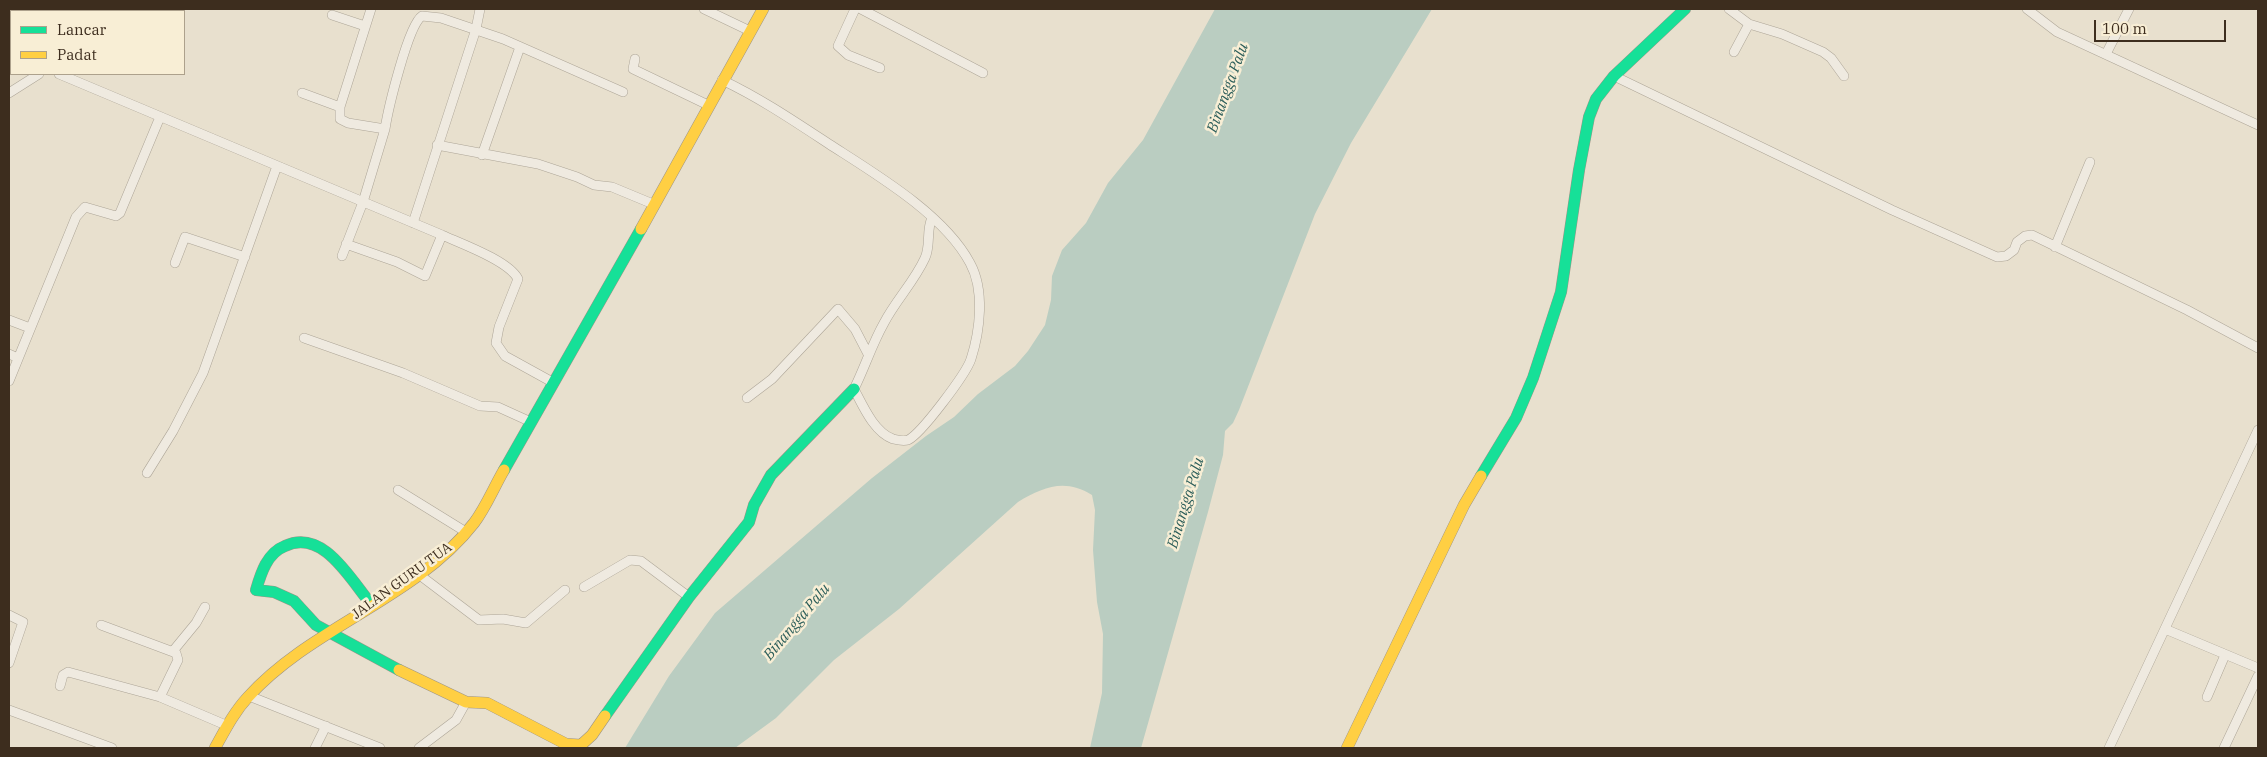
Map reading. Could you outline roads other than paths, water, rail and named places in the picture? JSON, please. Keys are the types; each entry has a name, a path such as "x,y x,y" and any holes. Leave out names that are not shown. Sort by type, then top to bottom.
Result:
{"street":[{"path":"371,9 340,107 340,119 343,122 386,129"},
{"path":"413,223 476,29 480,9"},
{"path":"704,9 750,31"},
{"name":"JALAN GURU TUA","path":"215,748 235,712 266,678 417,573 466,532 474,522 763,9"},
{"path":"855,9 838,42 838,46 848,56 880,68"},
{"path":"1347,748 1464,505 1516,418 1533,378 1561,292 1589,118 1596,99 1614,76 1685,9"},
{"path":"1729,9 1748,24 1782,34 1823,52 1831,58 1844,76"},
{"path":"2027,9 2057,32 2258,125"},
{"path":"2106,54 2129,9"},
{"path":"864,10 982,73"},
{"path":"332,15 365,26"},
{"path":"342,256 363,202 386,129 388,109 400,68 419,18 441,18 476,29 623,92"},
{"path":"1734,52 1748,24"},
{"path":"482,154 520,47"},
{"path":"635,59 633,69 708,106"},
{"path":"344,63 354,67"},
{"path":"9,93 37,75"},
{"path":"61,75 442,235 494,260 516,273 518,284 499,327 496,344 505,356 554,383"},
{"path":"1614,76 1892,210 1997,257 2006,256 2014,250 2017,242 2025,236 2032,235 2187,310 2258,348"},
{"path":"722,80 779,110 881,178 932,218 962,252 976,278 979,303 978,332 970,362 941,404 908,440 893,439 871,420 854,389"},
{"path":"302,93 340,107"},
{"path":"9,381 76,216 85,208 110,216 116,216 120,213 160,116"},
{"path":"437,145 538,164 577,177 594,185 612,187 653,204"},
{"path":"2055,247 2090,162"},
{"path":"147,473 194,392 277,166"},
{"path":"371,604 324,550 312,542 302,541 281,545 264,565 256,590 274,592 294,602 316,625 377,659 466,702 478,701 494,706 564,746 581,745 592,735 689,597 749,522 754,505 771,475 854,389 868,354 884,322 910,286 925,258 929,240 928,224 932,218"},
{"path":"346,244 397,262 425,276 442,235"},
{"path":"175,263 185,237 245,257"},
{"path":"747,398 772,379 838,309 850,321 868,354"},
{"path":"9,320 30,328"},
{"path":"304,338 403,373 480,406 498,406 531,422"},
{"path":"9,354 18,358"},
{"path":"2109,748 2258,430"},
{"path":"398,490 466,532"},
{"path":"584,587 630,560 636,559 641,560 689,597"},
{"path":"417,573 470,615 483,621 503,620 526,623 565,590"},
{"path":"173,651 196,623 206,607"},
{"path":"9,615 23,622 9,658"},
{"path":"101,625 173,651 178,660 160,698"},
{"path":"2165,629 2258,668"},
{"path":"2207,697 2225,655"},
{"path":"60,686 64,675 68,672 160,698 228,726"},
{"path":"2224,748 2258,676"},
{"path":"249,696 380,748"},
{"path":"419,748 456,720 466,702"},
{"path":"9,710 112,748"},
{"path":"315,748 326,726"}],"water":[{"name":"Binangga Palu","path":"1215,9 1432,9 1351,143 1315,214 1239,410 1233,423 1225,431 1223,455 1208,512 1141,748 1090,748 1102,693 1103,634 1097,602 1093,550 1095,510 1092,495 1073,487 1054,486 1036,492 1018,502 899,609 834,660 776,718 735,748 625,748 669,676 715,613 872,478 954,417 978,394 1015,366 1028,351 1045,325 1051,300 1052,276 1062,250 1086,223 1108,183 1143,140"}]}
